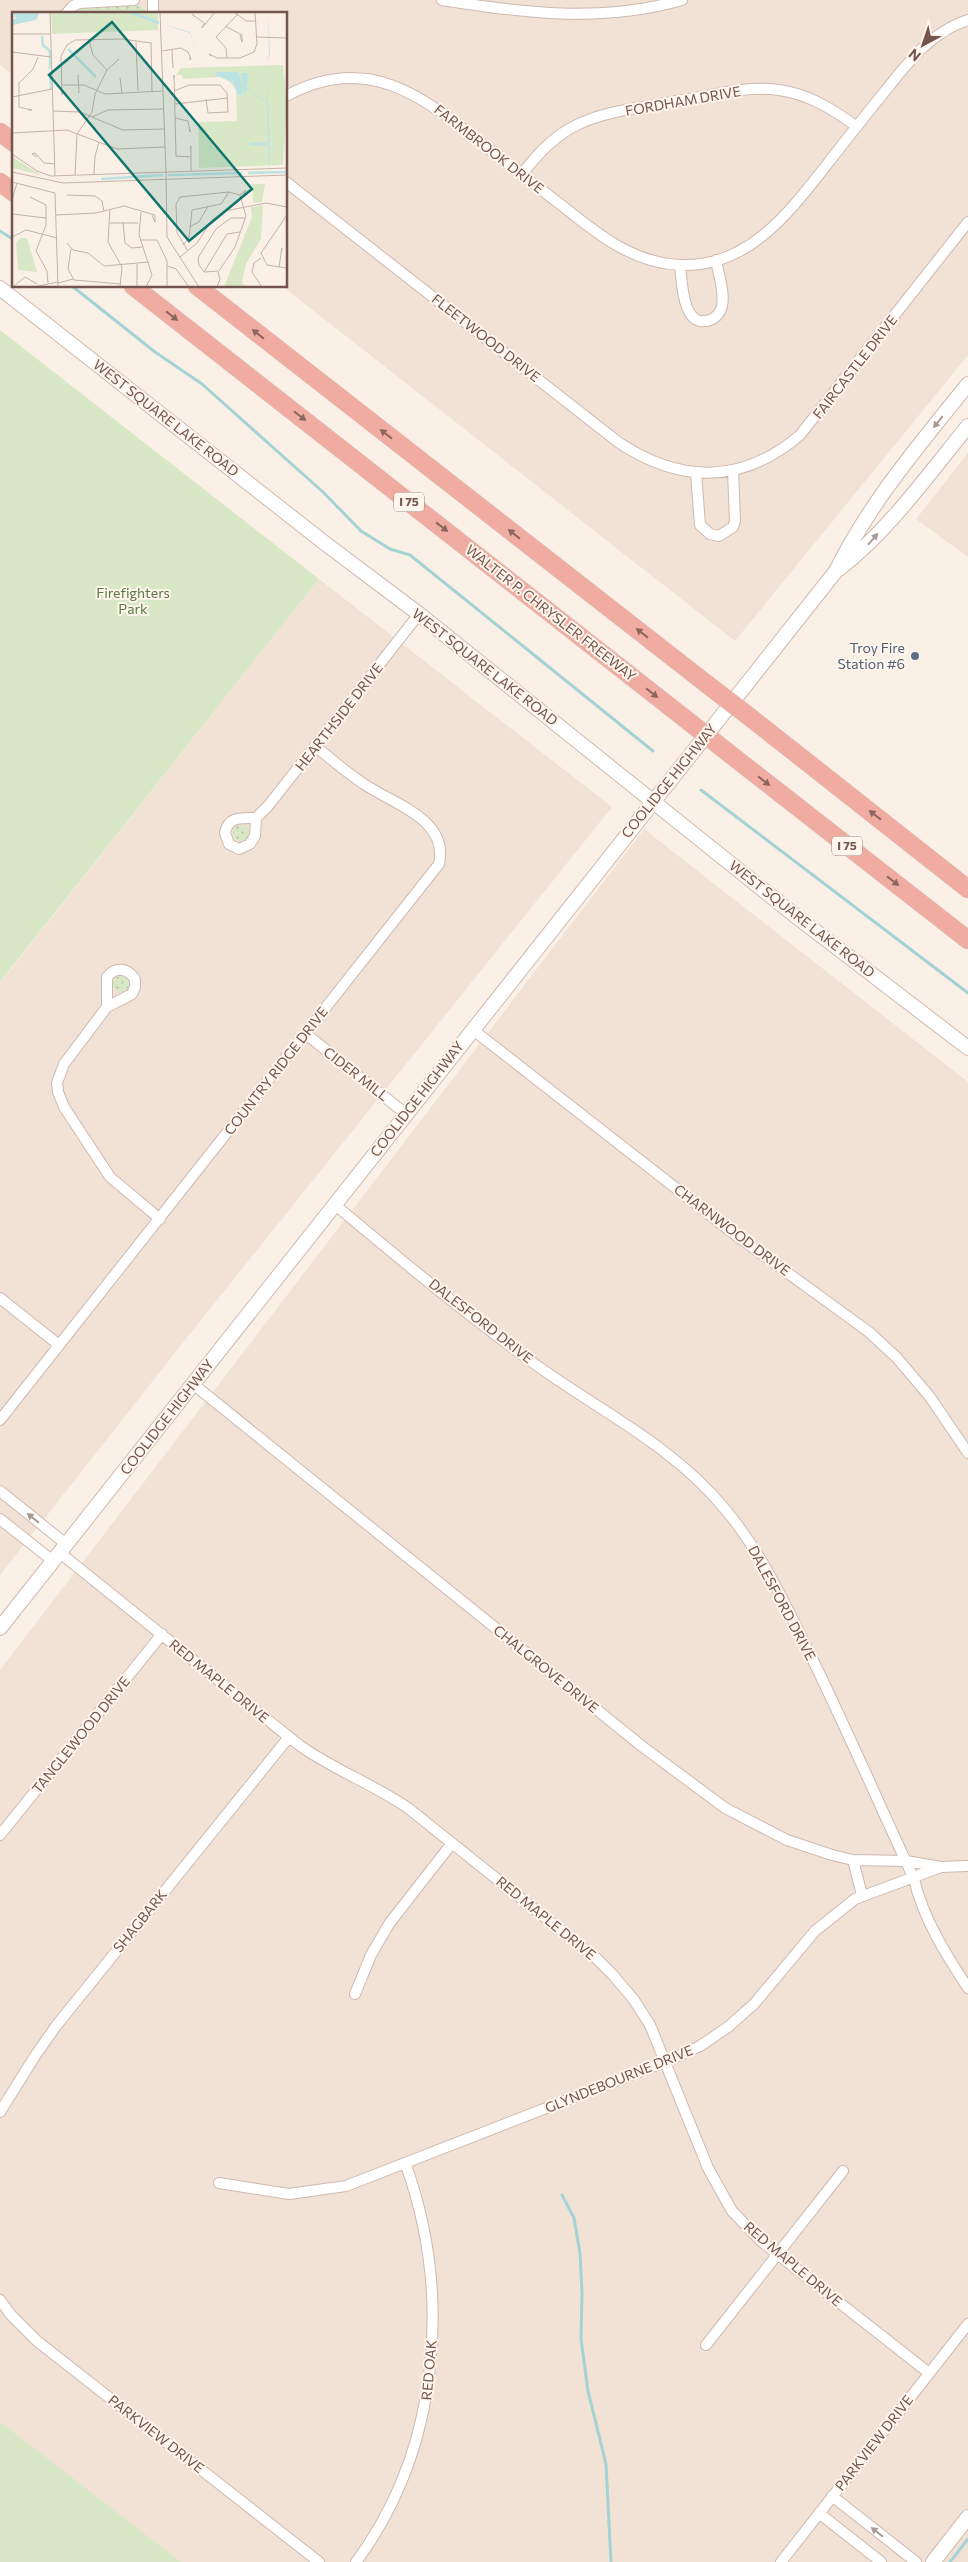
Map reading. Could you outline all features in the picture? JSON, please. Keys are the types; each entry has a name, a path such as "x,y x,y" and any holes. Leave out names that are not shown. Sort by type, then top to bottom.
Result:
{"highway":[{"path":"0,132 12,141"},
{"path":"0,182 12,191"},
{"name":"WALTER P. CHRYSLER FREEWAY","path":"136,288 968,940"},
{"path":"200,288 968,889"}],"main road":[{"name":"WEST SQUARE LAKE ROAD","path":"0,288 322,541 419,614 797,917 968,1048"},
{"name":"COOLIDGE HIGHWAY","path":"0,1628 836,571 850,544 901,468 968,384"},
{"name":"COOLIDGE HIGHWAY","path":"836,571 861,552 922,484 968,426"},
{"path":"933,2562 968,2517"}],"street":[{"path":"68,12 79,3 134,0"},
{"path":"442,0 507,10 599,15 682,0"},
{"name":"FARMBROOK DRIVE","path":"288,95 310,86 341,79 365,80 395,86 428,102 613,245 651,260 680,265 716,260 738,252 769,232 807,189 900,72 926,44 943,31 968,20"},
{"name":"FORDHAM DRIVE","path":"522,174 547,146 570,128 586,120 618,112 750,89 779,90 800,95 818,102 857,127"},
{"name":"FLEETWOOD DRIVE","path":"288,184 618,442 658,464 696,473 714,473"},
{"name":"FAIRCASTLE DRIVE","path":"714,473 732,471 763,460 778,452 800,435 968,222"},
{"path":"680,265 687,310 696,319 707,321 717,316 722,305 716,260"},
{"path":"696,473 697,506 700,525 710,534 719,536 733,527 735,521 732,471"},
{"name":"HEARTHSIDE DRIVE","path":"256,818 316,746 419,614"},
{"name":"COUNTRY RIDGE DRIVE","path":"0,1420 434,872 441,854 438,837 426,822 363,783 316,746"},
{"path":"107,1007 64,1064 59,1074 58,1092 64,1107 110,1177 160,1219"},
{"name":"CHARNWOOD DRIVE","path":"472,1029 737,1236 869,1332 897,1358 930,1397 968,1453"},
{"name":"CIDER MILL","path":"306,1034 406,1114"},
{"name":"DALESFORD DRIVE","path":"334,1204 514,1348 662,1450 724,1508 750,1542 779,1592 818,1670 906,1861 920,1900 968,1988"},
{"path":"0,1298 59,1345"},
{"name":"CHALGROVE DRIVE","path":"193,1384 643,1748 708,1797 739,1817 787,1840 853,1860 906,1861 941,1867"},
{"path":"0,1491 59,1553"},
{"path":"0,1519 59,1553"},
{"name":"RED MAPLE DRIVE","path":"59,1553 289,1737 330,1766 394,1798 604,1966 643,2012 667,2062 708,2168 724,2200 745,2226 777,2254 929,2374"},
{"name":"TANGLEWOOD DRIVE","path":"0,1836 162,1634"},
{"name":"SHAGBARK","path":"0,2112 34,2056 56,2026 289,1737"},
{"path":"355,1994 371,1955 389,1924 452,1843"},
{"path":"853,1860 862,1896"},
{"name":"GLYNDEBOURNE DRIVE","path":"219,2183 277,2193 311,2192 361,2182 667,2062 700,2046 728,2027 754,2004 815,1931 844,1907 862,1896 914,1879 941,1867 968,1866"},
{"name":"RED OAK","path":"356,2562 386,2515 407,2469 421,2424 429,2380 432,2334 424,2226 417,2196 406,2165"},
{"path":"706,2345 843,2171"},
{"name":"PARKVIEW DRIVE","path":"0,2300 11,2315 37,2341 319,2562"},
{"name":"PARKVIEW DRIVE","path":"780,2562 968,2324"},
{"path":"832,2496 916,2562"},
{"path":"819,2513 881,2562"}],"shaded area":[{"path":"0,0 968,0 968,355 735,641 285,288 288,288 288,12 12,12 12,74 0,65"},
{"path":"968,453 968,557 916,519"},
{"path":"319,579 612,807 189,1335 0,1575 0,983"},
{"path":"644,829 968,1082 968,2562 176,2562 0,2425 0,1670"}],"green space":[{"path":"140,5 146,12 76,12 81,9"},
{"name":"Firefighters Park","path":"0,330 319,579 0,982"},
{"path":"238,825 244,825 249,830 247,839 238,841 233,836 233,830"},
{"path":"121,976 127,978 129,984 127,990 121,992 115,990 113,984 115,978"},
{"path":"0,2422 181,2562 0,2562"}],"waterway":[{"path":"0,231 12,239"},
{"path":"75,288 155,352 202,384 323,492 361,531 390,549 410,555 653,751"},
{"path":"701,790 968,993"},
{"path":"562,2195 574,2218 580,2253 582,2293 581,2339 588,2391 606,2464 611,2562"},
{"path":"950,2562 968,2539"}],"place":[{"name":"Troy Fire Station #6","path":"915,656"}]}
